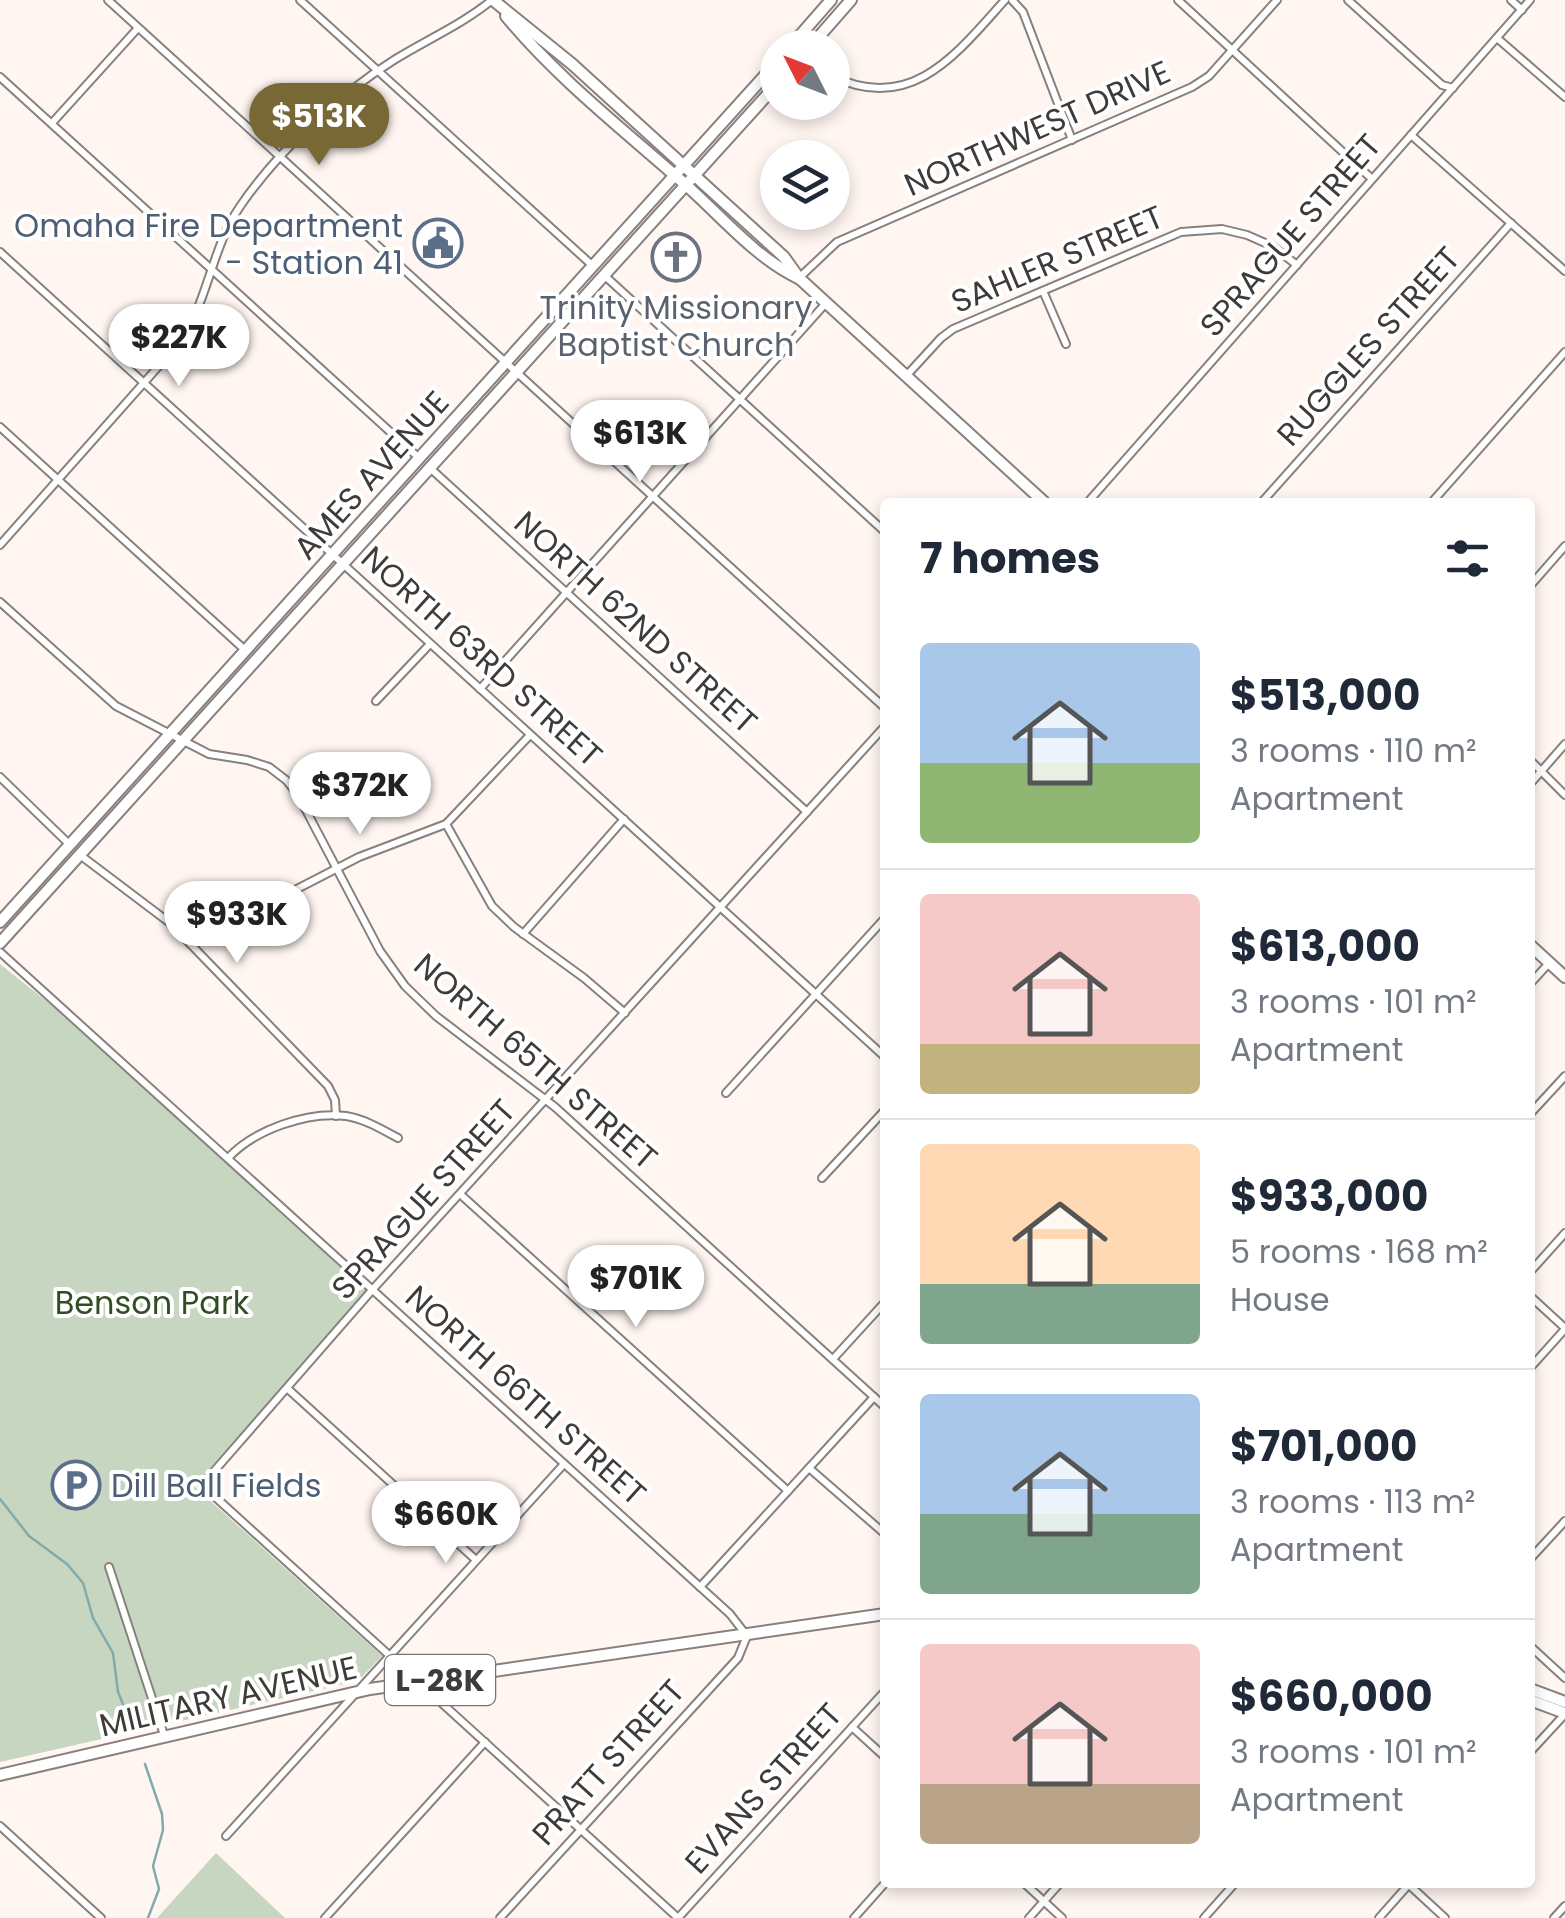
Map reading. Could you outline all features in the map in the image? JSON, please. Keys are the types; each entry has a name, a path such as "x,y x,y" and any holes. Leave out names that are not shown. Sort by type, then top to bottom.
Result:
{"main road":[{"path":"799,278 768,260 676,177 528,41 493,0 572,64 695,175 784,257 799,278 1040,498"},
{"path":"805,30 831,0"},
{"path":"825,30 851,0"},
{"name":"AMES AVENUE","path":"0,922 760,81"},
{"name":"AMES AVENUE","path":"0,943 760,103"},
{"path":"1535,950 1565,978"},
{"name":"MILITARY AVENUE","path":"0,1775 354,1694 880,1615"},
{"path":"1535,1691 1563,1699"},
{"path":"1535,1702 1565,1714"}],"street":[{"path":"108,0 880,703"},
{"path":"300,0 594,267"},
{"path":"0,545 146,384 189,329 238,210 281,158 378,71 492,0"},
{"path":"850,80 876,87 918,80 948,63 1005,0"},
{"path":"1012,0 1024,12 1072,140"},
{"path":"1178,0 1372,179"},
{"name":"NORTHWEST DRIVE","path":"799,278 838,242 1201,82 1278,0"},
{"path":"1348,0 1442,84 1453,88"},
{"path":"1511,0 1522,10"},
{"name":"SPRAGUE STREET","path":"1092,498 1530,0"},
{"path":"52,124 138,28"},
{"path":"1498,38 1565,97"},
{"path":"0,77 420,459"},
{"path":"1411,135 1565,271"},
{"name":"RUGGLES STREET","path":"1266,498 1511,224"},
{"name":"SAHLER STREET","path":"906,377 946,334 1168,236 1194,230 1247,235 1272,246 1297,265"},
{"name":"NORTH 63RD STREET","path":"0,252 880,1052"},
{"path":"604,276 880,527"},
{"path":"1042,290 1066,344"},
{"path":"480,689 826,303"},
{"path":"1436,498 1565,352"},
{"path":"0,427 246,650"},
{"name":"NORTH 62ND STREET","path":"430,468 806,812"},
{"path":"1535,580 1565,546"},
{"name":"NORTH 65TH STREET","path":"0,602 109,701 209,754 262,764 286,780 298,795 380,952 405,986 436,1016 546,1100 880,1402"},
{"path":"376,702 430,644"},
{"name":"SPRAGUE STREET","path":"389,1655 202,1485 373,1290 880,731"},
{"path":"190,944 336,868 446,824 530,734"},
{"path":"1535,778 1565,744"},
{"path":"1535,766 1565,796"},
{"path":"0,777 70,845"},
{"path":"523,934 624,819"},
{"path":"446,824 484,897 503,918 625,1013"},
{"path":"80,854 156,910 190,944 328,1086 335,1100 336,1116"},
{"path":"726,1093 880,924"},
{"name":"NORTH 66TH STREET","path":"0,952 730,1614 748,1636"},
{"path":"1535,978 1549,963"},
{"path":"1535,1109 1565,1076"},
{"path":"822,1178 880,1115"},
{"path":"228,1158 255,1136 316,1116 362,1120 398,1138"},
{"path":"460,1194 788,1491"},
{"path":"1535,1266 1565,1233"},
{"path":"1535,1301 1565,1328 1535,1362"},
{"path":"832,1359 880,1307"},
{"path":"288,1389 476,1560"},
{"path":"700,1587 874,1397"},
{"path":"226,1836 564,1464"},
{"path":"809,1468 880,1530"},
{"path":"1535,1554 1565,1521"},
{"path":"110,1567 164,1736"},
{"name":"PRATT STREET","path":"500,1918 738,1658 748,1636"},
{"path":"1535,1651 1565,1679"},
{"path":"389,1655 678,1918"},
{"name":"EVANS STREET","path":"678,1918 880,1696"},
{"path":"1535,1747 1565,1714"},
{"path":"852,1727 880,1752"},
{"path":"324,1918 485,1742"},
{"path":"0,1826 101,1918"},
{"path":"854,1918 881,1888"},
{"path":"1029,1888 1062,1918"},
{"path":"1029,1918 1056,1888"},
{"path":"1204,1918 1231,1888"},
{"path":"1379,1918 1405,1888"},
{"path":"1414,1888 1445,1918"},
{"path":"1554,1918 1565,1906"}],"green space":[{"name":"Benson Park","path":"0,964 50,1004 367,1291 194,1486 382,1656 358,1681 0,1762"},
{"path":"216,1853 285,1918 157,1918"}],"waterway":[{"path":"0,1499 29,1536 67,1564 83,1583 93,1618 113,1653 118,1692 132,1726"},
{"path":"145,1764 162,1814 163,1830 153,1866 159,1889 148,1918"}],"place":[{"name":"Omaha Fire Department - Station 41","path":"438,243"},
{"name":"Trinity Missionary Baptist Church","path":"676,257"},
{"name":"Dill Ball Fields","path":"76,1485"}]}
